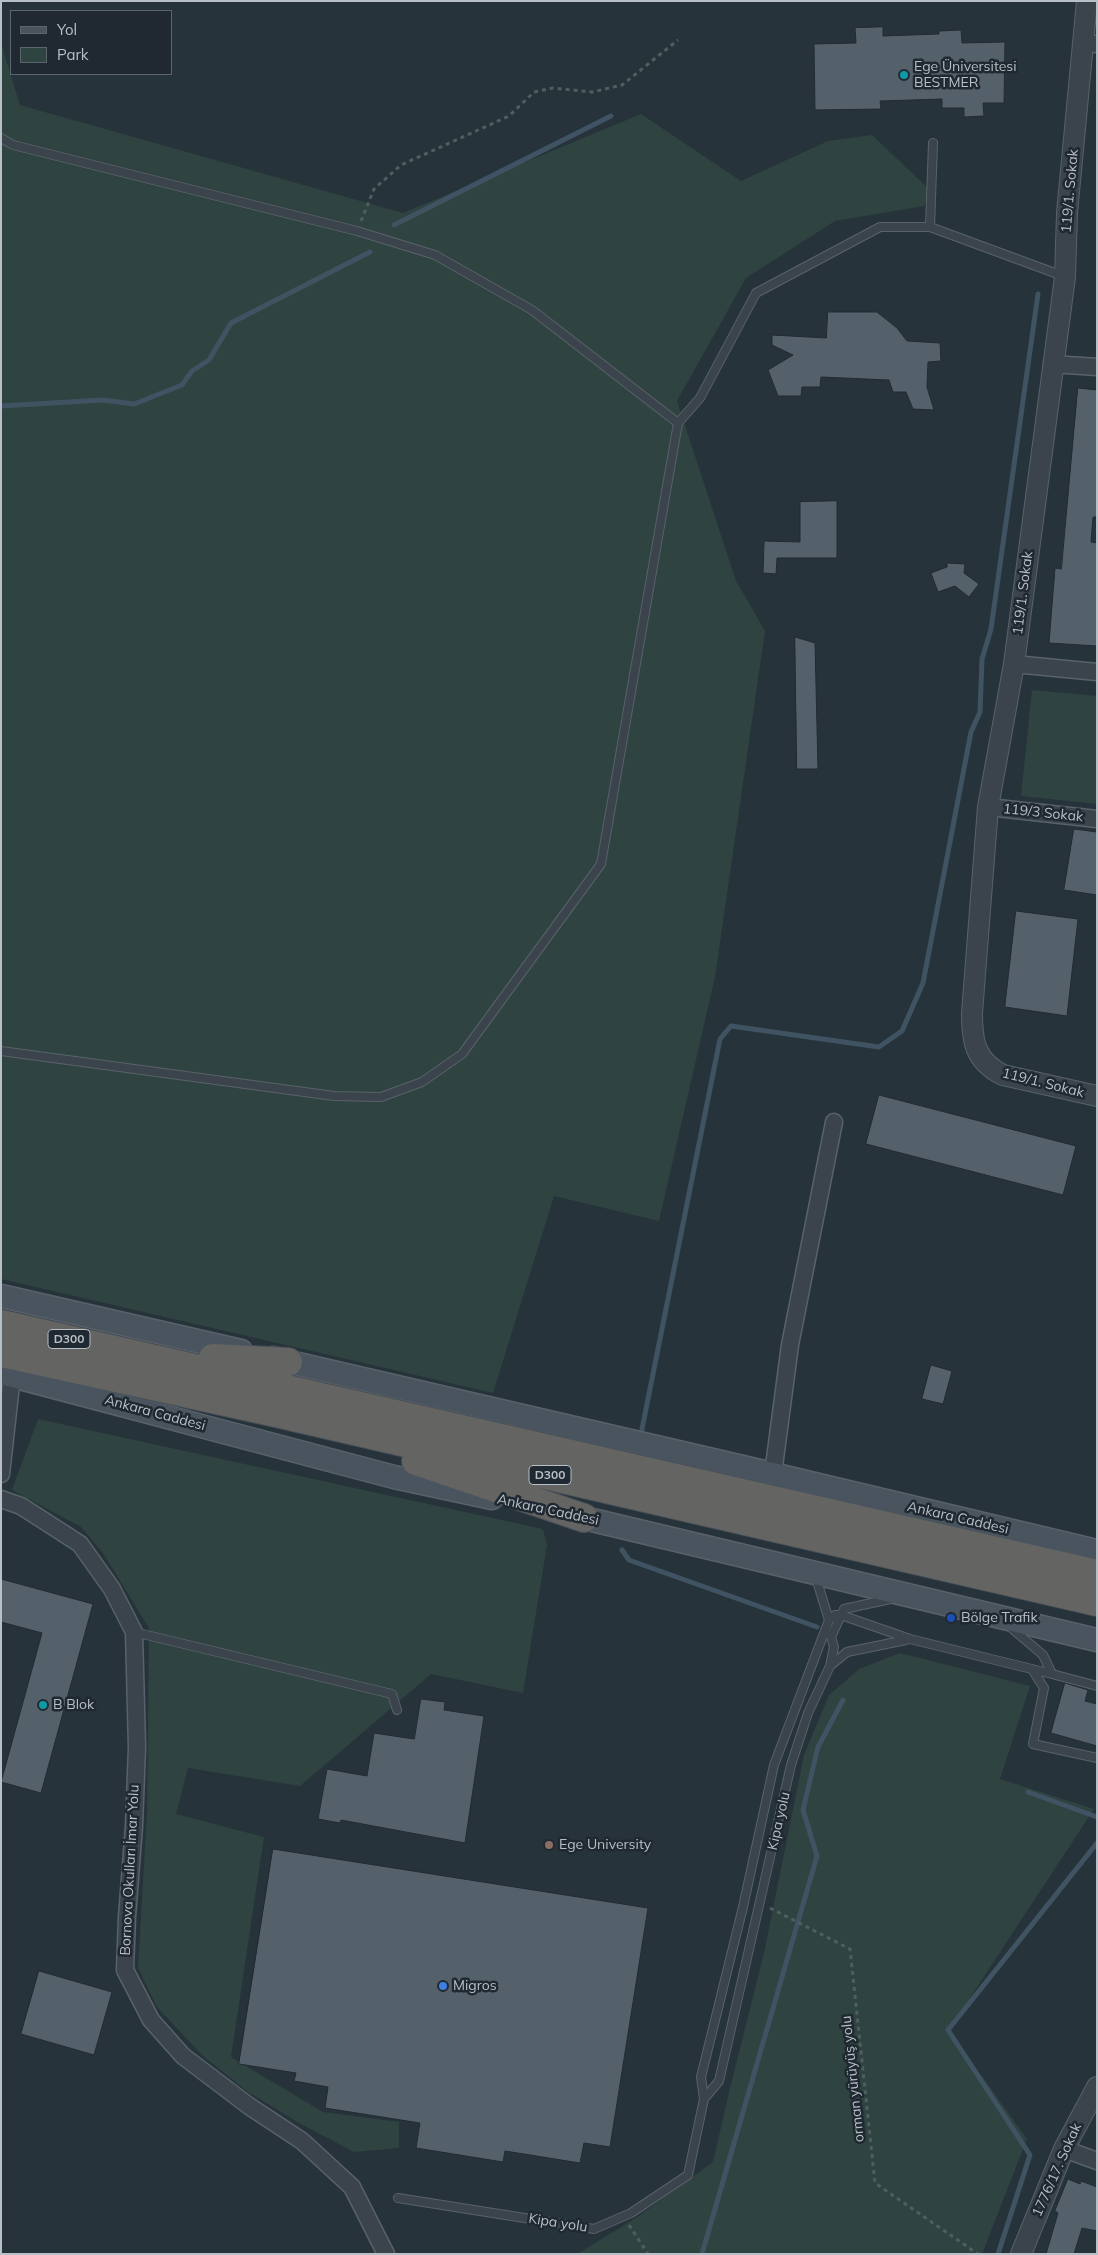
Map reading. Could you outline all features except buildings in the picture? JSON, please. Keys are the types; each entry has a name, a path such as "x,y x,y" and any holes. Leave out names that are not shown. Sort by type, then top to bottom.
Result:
{"highway":[{"name":"D300","path":"1,1324 137,1354"},
{"path":"137,1354 288,1362"},
{"name":"Ankara Caddesi","path":"137,1354 1097,1574"},
{"name":"Ankara Caddesi","path":"5,1367 272,1412 1097,1602"},
{"path":"272,1412 584,1518"}],"main road":[{"name":"Ankara Caddesi","path":"1,1296 773,1474 1097,1551"},
{"name":"Ankara Caddesi","path":"5,1367 394,1477 584,1518 1097,1640"}],"street":[{"name":"119/1. Sokak","path":"1087,1 1090,43 1067,213 1065,277 1052,364 1014,664 988,807 972,1013 972,1037 979,1055 990,1069 1003,1076 1097,1096"},
{"path":"1052,364 1097,367"},
{"path":"1014,664 1097,672"},
{"name":"119/3 Sokak","path":"988,807 1097,819"},
{"path":"773,1474 790,1345 834,1122"},
{"path":"1,1474 5,1367"},
{"name":"Bornova Okulları İmar Yolu","path":"1,1499 22,1506 80,1544 112,1589 134,1632 137,1746 125,1970 151,2020 183,2056 249,2106 302,2141 352,2188 386,2254"},
{"name":"1776/17. Sokak","path":"1022,2254 1064,2149 1095,2095"},
{"path":"1064,2149 1097,2161"}],"lane":[{"path":"1,138 13,145 357,231 435,255 532,310 678,424"},
{"path":"930,227 934,143"},
{"path":"1,1051 334,1096 381,1097 422,1082 462,1054 601,864 678,424 700,398 756,293 880,227 930,227 1065,277"},
{"path":"813,1572 819,1583 828,1620 835,1615 842,1615 910,1639 1097,1686"},
{"path":"842,1615 844,1609 909,1594"},
{"name":"Kipa yolu","path":"704,2099 720,2081 791,1765 808,1713 830,1666 834,1652 831,1637 842,1615"},
{"path":"996,1615 1043,1655 1052,1674"},
{"name":"Kipa yolu","path":"398,2198 594,2230 624,2216 688,2175 704,2099 701,2077 743,1907 774,1765 828,1620"},
{"path":"134,1632 392,1694 397,1710"},
{"path":"830,1666 847,1652 910,1639"},
{"path":"1032,1669 1044,1688 1033,1744 1097,1758"}],"path":[{"path":"357,231 374,189 401,165 509,116 534,92 553,88 592,92 622,85 678,40"},
{"name":"orman yürüyüş yolu","path":"760,1903 850,1949 875,2183 978,2254"},
{"path":"624,2216 648,2254"}],"green space":[{"path":"1,43 20,105 403,213 641,114 741,181 828,141 872,135 930,190 924,206 835,221 746,278 677,401 736,581 765,631 715,977 659,1221 554,1196 493,1393 1,1279"},
{"path":"1032,690 1097,696 1097,804 1021,796"},
{"path":"38,1419 543,1529 547,1545 523,1693 431,1674 300,1786 188,1768 176,1814 264,1837 231,2057 323,2112 399,2122 399,2148 354,2152 299,2123 248,2092 202,2055 157,2007 138,1968 147,1812 149,1628 103,1553 81,1527 12,1490"},
{"path":"900,1653 1030,1686 1000,1779 1094,1809 949,2030 1027,2139 982,2254 577,2254 636,2218 713,2162 764,1953 804,1755 829,1695 859,1669"}],"waterway":[{"path":"394,225 611,116"},
{"path":"1,406 103,400 134,404 182,385 192,371 209,360 231,323 370,252"},
{"path":"640,1439 720,1039 731,1026 879,1047 902,1031 923,983 971,732 980,712 982,659 991,629 1038,294"},
{"path":"622,1550 629,1560 817,1627"},
{"path":"702,2254 817,1856 803,1810 818,1747 843,1700"},
{"path":"1028,1792 1097,1817"},
{"path":"998,2254 1030,2155 948,2030 1097,1843"}],"place":[{"name":"Ege Üniversitesi BESTMER","path":"904,75"},
{"name":"Bölge Trafik","path":"951,1618"},
{"name":"B Blok","path":"43,1705"},
{"name":"Ege University","path":"549,1845"},
{"name":"Migros","path":"443,1986"}]}
